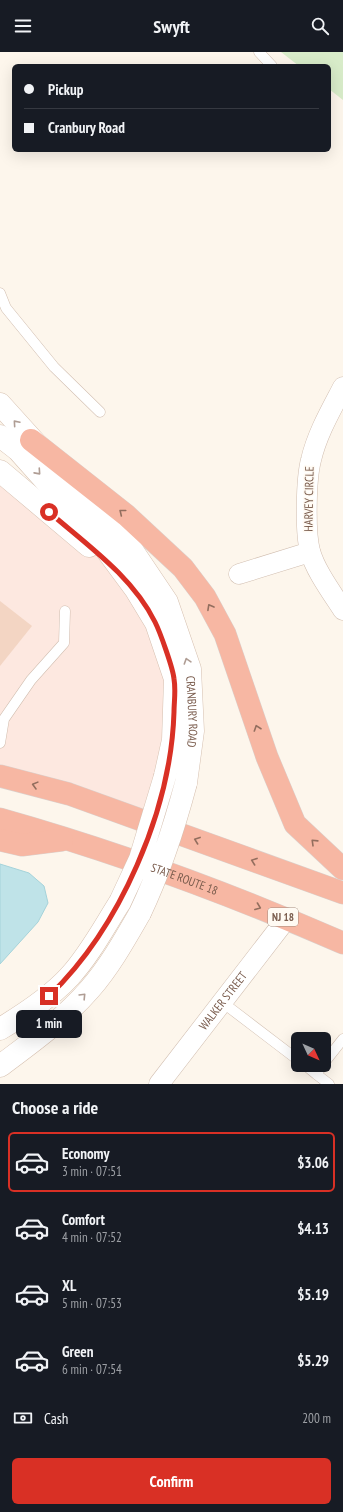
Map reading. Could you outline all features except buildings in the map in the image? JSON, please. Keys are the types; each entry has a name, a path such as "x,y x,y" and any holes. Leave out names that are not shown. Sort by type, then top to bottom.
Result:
{"highway":[{"path":"31,440 126,515 183,568 205,597 225,634 267,758 295,824 343,869"},
{"path":"0,776 69,794 343,893"},
{"name":"STATE ROUTE 18","path":"0,819 72,839 120,855 287,918 343,942"},
{"path":"0,840 22,845 72,839"}],"main road":[{"name":"CRANBURY ROAD","path":"0,404 132,550 167,602 190,668 193,731 186,783 174,826 158,875 140,913 106,968 90,989 72,1007 27,1046 0,1066"},
{"name":"CRANBURY ROAD","path":"0,436 18,450 102,544 136,590 156,623 174,679 173,740 165,776 140,858 120,902 88,952 70,976 49,996 3,1026"},
{"path":"0,471 97,553 136,590"}],"street":[{"name":"HARVEY CIRCLE","path":"343,387 324,423 310,460 307,504 307,524 310,552 325,581 343,610"},
{"path":"239,574 310,552"},
{"name":"WALKER STREET","path":"158,1084 287,918"}],"lane":[{"path":"259,52 270,64"},
{"path":"0,293 6,308 54,367 100,412"},
{"path":"0,743 4,719 31,680 64,643 65,611"},
{"path":"222,1002 291,1055"},
{"path":"331,1054 343,1039"},
{"path":"314,1072 329,1084"}],"shaded area":[{"path":"0,471 97,553 136,590 175,679 150,824 0,776"}],"green space":[{"path":"281,52 343,52 343,100 331,91 331,64 296,64"}],"water":[{"path":"0,864 29,873 44,886 48,903 38,922 0,964"}],"route":[{"path":"49,512 97,553 136,590 156,623 174,679 173,740 154,818 140,858 120,902 88,952 70,976 49,996"}]}
